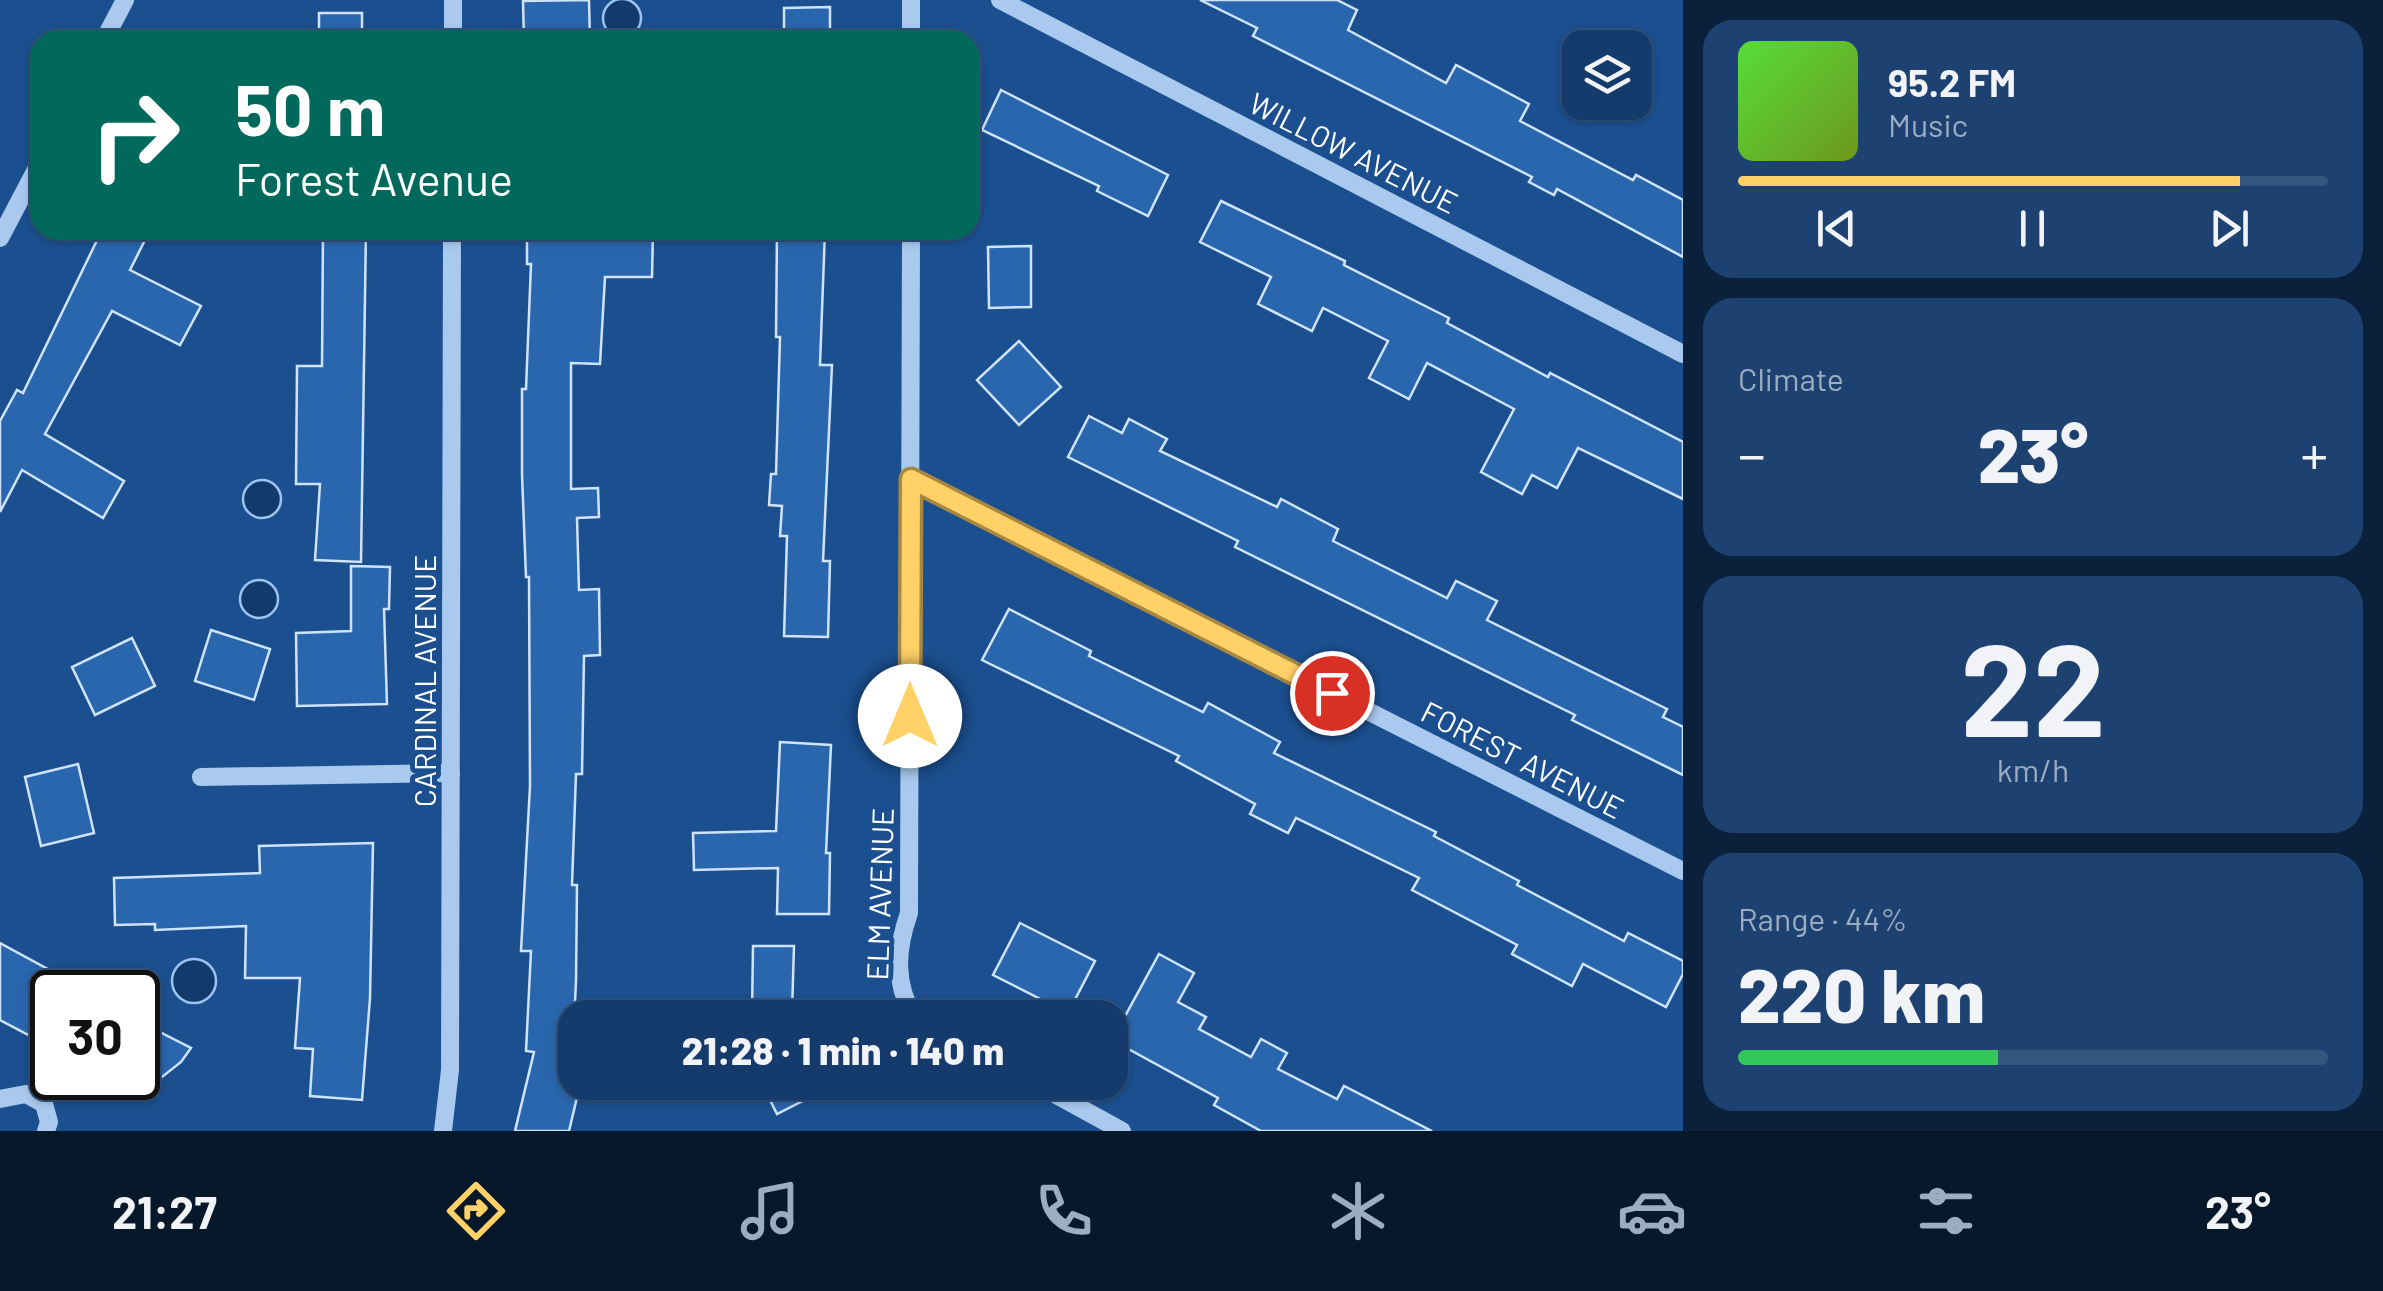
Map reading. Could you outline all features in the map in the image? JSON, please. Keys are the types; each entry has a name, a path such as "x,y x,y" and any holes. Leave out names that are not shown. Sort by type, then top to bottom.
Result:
{"street":[{"path":"109,30 125,0"},
{"path":"452,30 453,0"},
{"path":"910,0 911,30"},
{"name":"WILLOW AVENUE","path":"1000,0 1683,354"},
{"path":"0,238 30,181"},
{"name":"CARDINAL AVENUE","path":"443,1131 450,1070 452,240"},
{"name":"ELM AVENUE","path":"907,1000 898,974 899,941 910,913 911,240"},
{"name":"FOREST AVENUE","path":"911,479 1683,871"},
{"path":"201,777 451,773"},
{"path":"0,1099 26,1094 44,1104 49,1122 46,1131"},
{"path":"1066,1100 1122,1131"}],"water":[{"path":"615,0 629,0 640,11 637,30 607,30 604,25 604,11"},
{"path":"262,480 275,486 281,499 275,512 262,518 249,512 243,499 249,486"},
{"path":"259,580 273,585 278,599 273,613 259,618 245,613 240,599 245,585"},
{"path":"194,959 210,965 216,981 210,997 194,1003 178,997 172,981 178,965"}],"building":[{"path":"589,0 590,30 524,30 523,1"},
{"path":"1200,0 1337,0 1357,10 1348,30 1446,83 1456,65 1529,104 1520,121 1633,180 1636,175 1683,200 1683,257 1557,189 1554,195 1529,182 1532,177 1253,36 1257,28"},
{"path":"830,7 830,30 784,30 784,8"},
{"path":"319,13 362,13 362,30 319,30"},
{"path":"1001,90 1168,175 1148,216 1097,191 1099,186 982,130"},
{"path":"1221,201 1345,261 1344,265 1449,318 1447,323 1548,377 1550,373 1683,442 1683,499 1578,448 1557,488 1532,475 1522,494 1481,472 1514,409 1427,363 1409,399 1369,378 1388,341 1323,308 1312,331 1258,304 1271,277 1200,242"},
{"path":"97,240 145,240 130,270 201,306 180,345 112,311 45,434 124,481 103,518 22,470 0,512 0,421 17,390 23,393"},
{"path":"323,240 366,240 361,562 315,560 320,484 296,484 297,366 322,366"},
{"path":"527,240 653,240 652,277 605,277 600,364 571,363 571,489 598,488 599,517 577,518 579,590 599,589 600,655 584,656 582,774 576,774 572,885 577,885 575,1000 558,1000 558,1100 576,1100 569,1131 515,1131 534,1052 526,1051 531,951 521,951 530,786 529,577 522,475 522,389 526,389 531,264 527,264"},
{"path":"777,240 825,240 820,365 832,365 823,561 830,561 828,637 784,636 787,536 780,536 782,506 769,505 771,474 776,474 780,337 776,337"},
{"path":"1031,246 1031,307 989,308 988,247"},
{"path":"1019,341 1061,387 1019,425 977,380"},
{"path":"1089,416 1122,433 1129,419 1167,439 1160,451 1277,507 1281,499 1338,529 1333,541 1447,598 1456,581 1497,601 1487,620 1667,709 1663,717 1683,727 1683,775 1572,720 1575,715 1235,547 1238,541 1068,457"},
{"path":"351,566 390,567 389,609 384,609 387,704 297,706 296,633 351,631"},
{"path":"1009,609 1091,651 1089,656 1203,712 1208,703 1280,742 1274,753 1436,832 1434,836 1519,881 1517,885 1624,941 1628,933 1683,961 1683,974 1666,1007 1583,964 1572,986 1512,954 1517,945 1412,890 1419,878 1296,818 1288,833 1250,814 1255,804 1176,761 1179,756 982,660"},
{"path":"211,630 270,649 254,700 195,681"},
{"path":"132,638 155,686 95,715 72,667"},
{"path":"780,742 831,745 826,853 830,853 829,914 777,914 778,868 694,870 693,833 776,831"},
{"path":"78,764 94,833 41,846 25,777"},
{"path":"373,843 370,998 362,1100 310,1096 313,1049 295,1048 300,978 245,978 246,926 155,930 155,924 115,925 114,878 260,873 259,846"},
{"path":"1020,923 1095,961 1075,1000 1042,1000 993,975"},
{"path":"0,943 50,970 30,970 30,1036 0,1020"},
{"path":"753,946 794,946 792,1000 752,1000"},
{"path":"1159,954 1194,973 1178,1002 1206,1017 1199,1029 1251,1057 1261,1039 1287,1053 1278,1069 1337,1099 1344,1086 1432,1131 1261,1131 1214,1105 1218,1098 1128,1049 1128,1011"},
{"path":"160,1032 191,1048 160,1079"},
{"path":"770,1100 805,1100 777,1114"}],"route":[{"path":"910,716 911,479 1332,693"}]}
